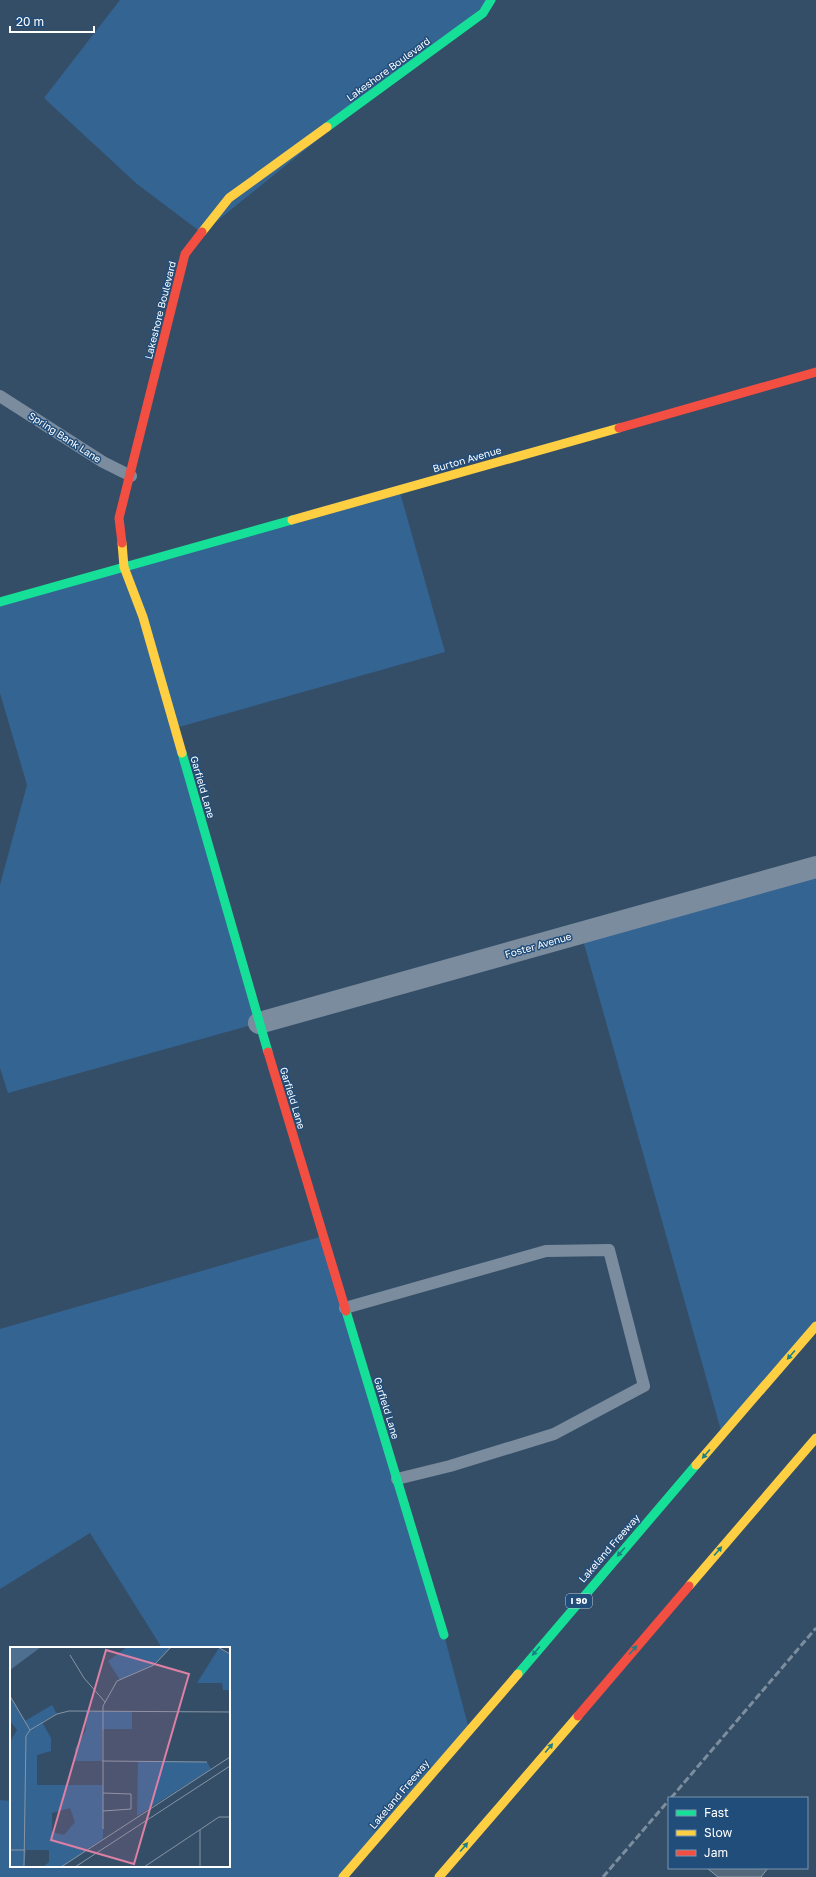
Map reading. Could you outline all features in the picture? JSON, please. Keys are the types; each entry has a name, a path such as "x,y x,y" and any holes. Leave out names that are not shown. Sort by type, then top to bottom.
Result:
{"main road":[{"name":"Lakeshore Boulevard","path":"124,567 119,518 131,476 185,254 229,198 483,13 491,0"},
{"name":"Burton Avenue","path":"124,567 816,372"},
{"path":"0,602 124,567"},
{"name":"Garfield Lane","path":"124,567 143,617 259,1023 444,1635"},
{"name":"Lakeland Freeway","path":"343,1877 816,1326"},
{"path":"439,1877 816,1438"}],"street":[{"name":"Foster Avenue","path":"259,1023 816,867"}],"lane":[{"name":"Spring Bank Lane","path":"0,396 103,462 131,476"},
{"path":"345,1308 546,1251 609,1250 644,1386 554,1434 450,1466 397,1479"}],"shaded area":[{"path":"120,0 491,0 202,233 137,184 44,98"},
{"path":"399,489 445,652 172,729 259,1023 8,1093 0,1068 0,885 27,785 0,693 0,602"},
{"path":"816,867 816,1326 722,1434 581,933"},
{"path":"323,1236 444,1635 469,1729 343,1877 0,1877 0,1800 10,1801 10,1867 230,1867 230,1647 161,1647 90,1533 0,1589 0,1329"}],"building":[{"path":"708,1869 767,1869 761,1877 718,1877"}],"railway":[{"path":"672,1797 816,1628"},
{"path":"603,1877 668,1801"}],"traffic: fast":[{"path":"327,127 483,13 491,0"},
{"path":"0,602 292,520"},
{"path":"182,753 268,1052"},
{"path":"346,1311 444,1635"},
{"path":"518,1674 696,1465"}],"traffic: slow":[{"path":"202,232 229,198 327,127"},
{"path":"292,520 619,428"},
{"path":"122,543 124,567 143,617 182,753"},
{"path":"696,1465 816,1326"},
{"path":"689,1586 816,1438"},
{"path":"343,1877 518,1674"},
{"path":"439,1877 578,1716"}],"traffic: jam":[{"path":"122,543 119,518 185,254 202,232"},
{"path":"619,428 816,372"},
{"path":"268,1052 346,1311"},
{"path":"578,1716 689,1586"}]}
